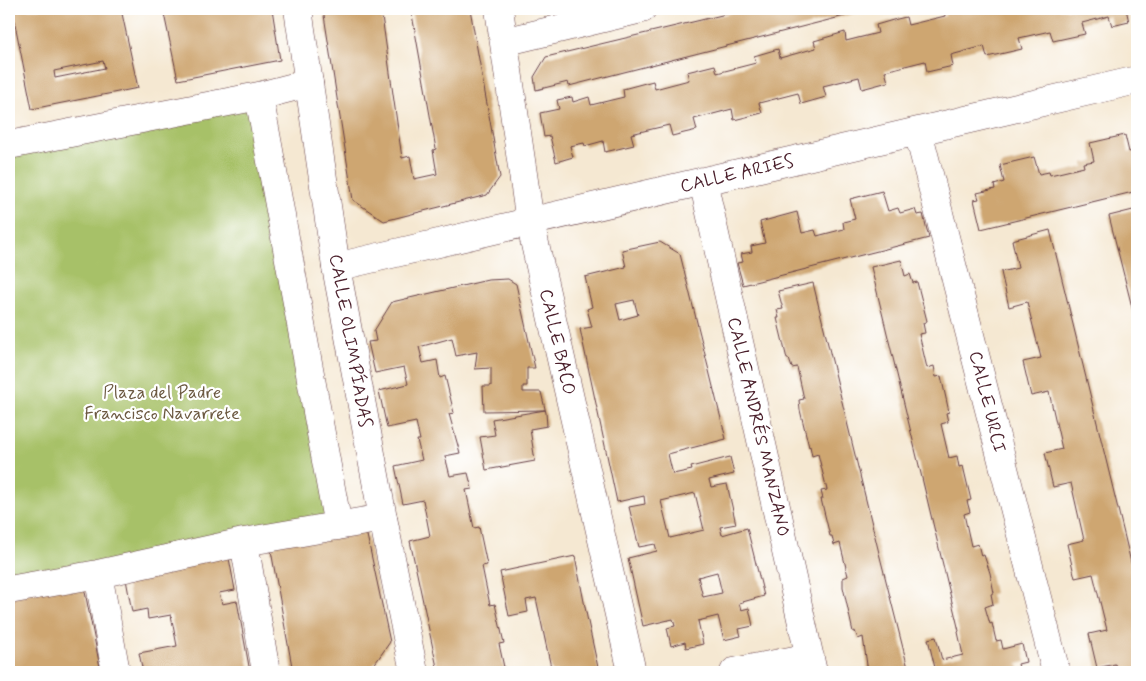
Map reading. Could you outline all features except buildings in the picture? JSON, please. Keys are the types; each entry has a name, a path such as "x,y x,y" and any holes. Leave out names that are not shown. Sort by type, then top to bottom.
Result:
{"street":[{"name":"CALLE OLIMPÍADAS","path":"298,9 336,267 414,672"},
{"name":"CALLE BACO","path":"499,9 530,222 632,672"},
{"path":"504,42 642,9"},
{"name":"CALLE ARIES","path":"336,267 1137,80"},
{"path":"9,145 259,96 309,83"},
{"path":"259,96 338,526"},
{"name":"CALLE URCI","path":"918,131 1056,672"},
{"name":"CALLE ANDRÉS MANZANO","path":"703,181 811,665"},
{"path":"9,590 98,574 244,542 383,518"},
{"path":"244,542 266,672"},
{"path":"98,574 116,672"},
{"path":"734,672 811,665"}],"green space":[{"name":"Plaza del Padre Francisco Navarrete","path":"259,96 338,526 9,590 9,144"}]}
